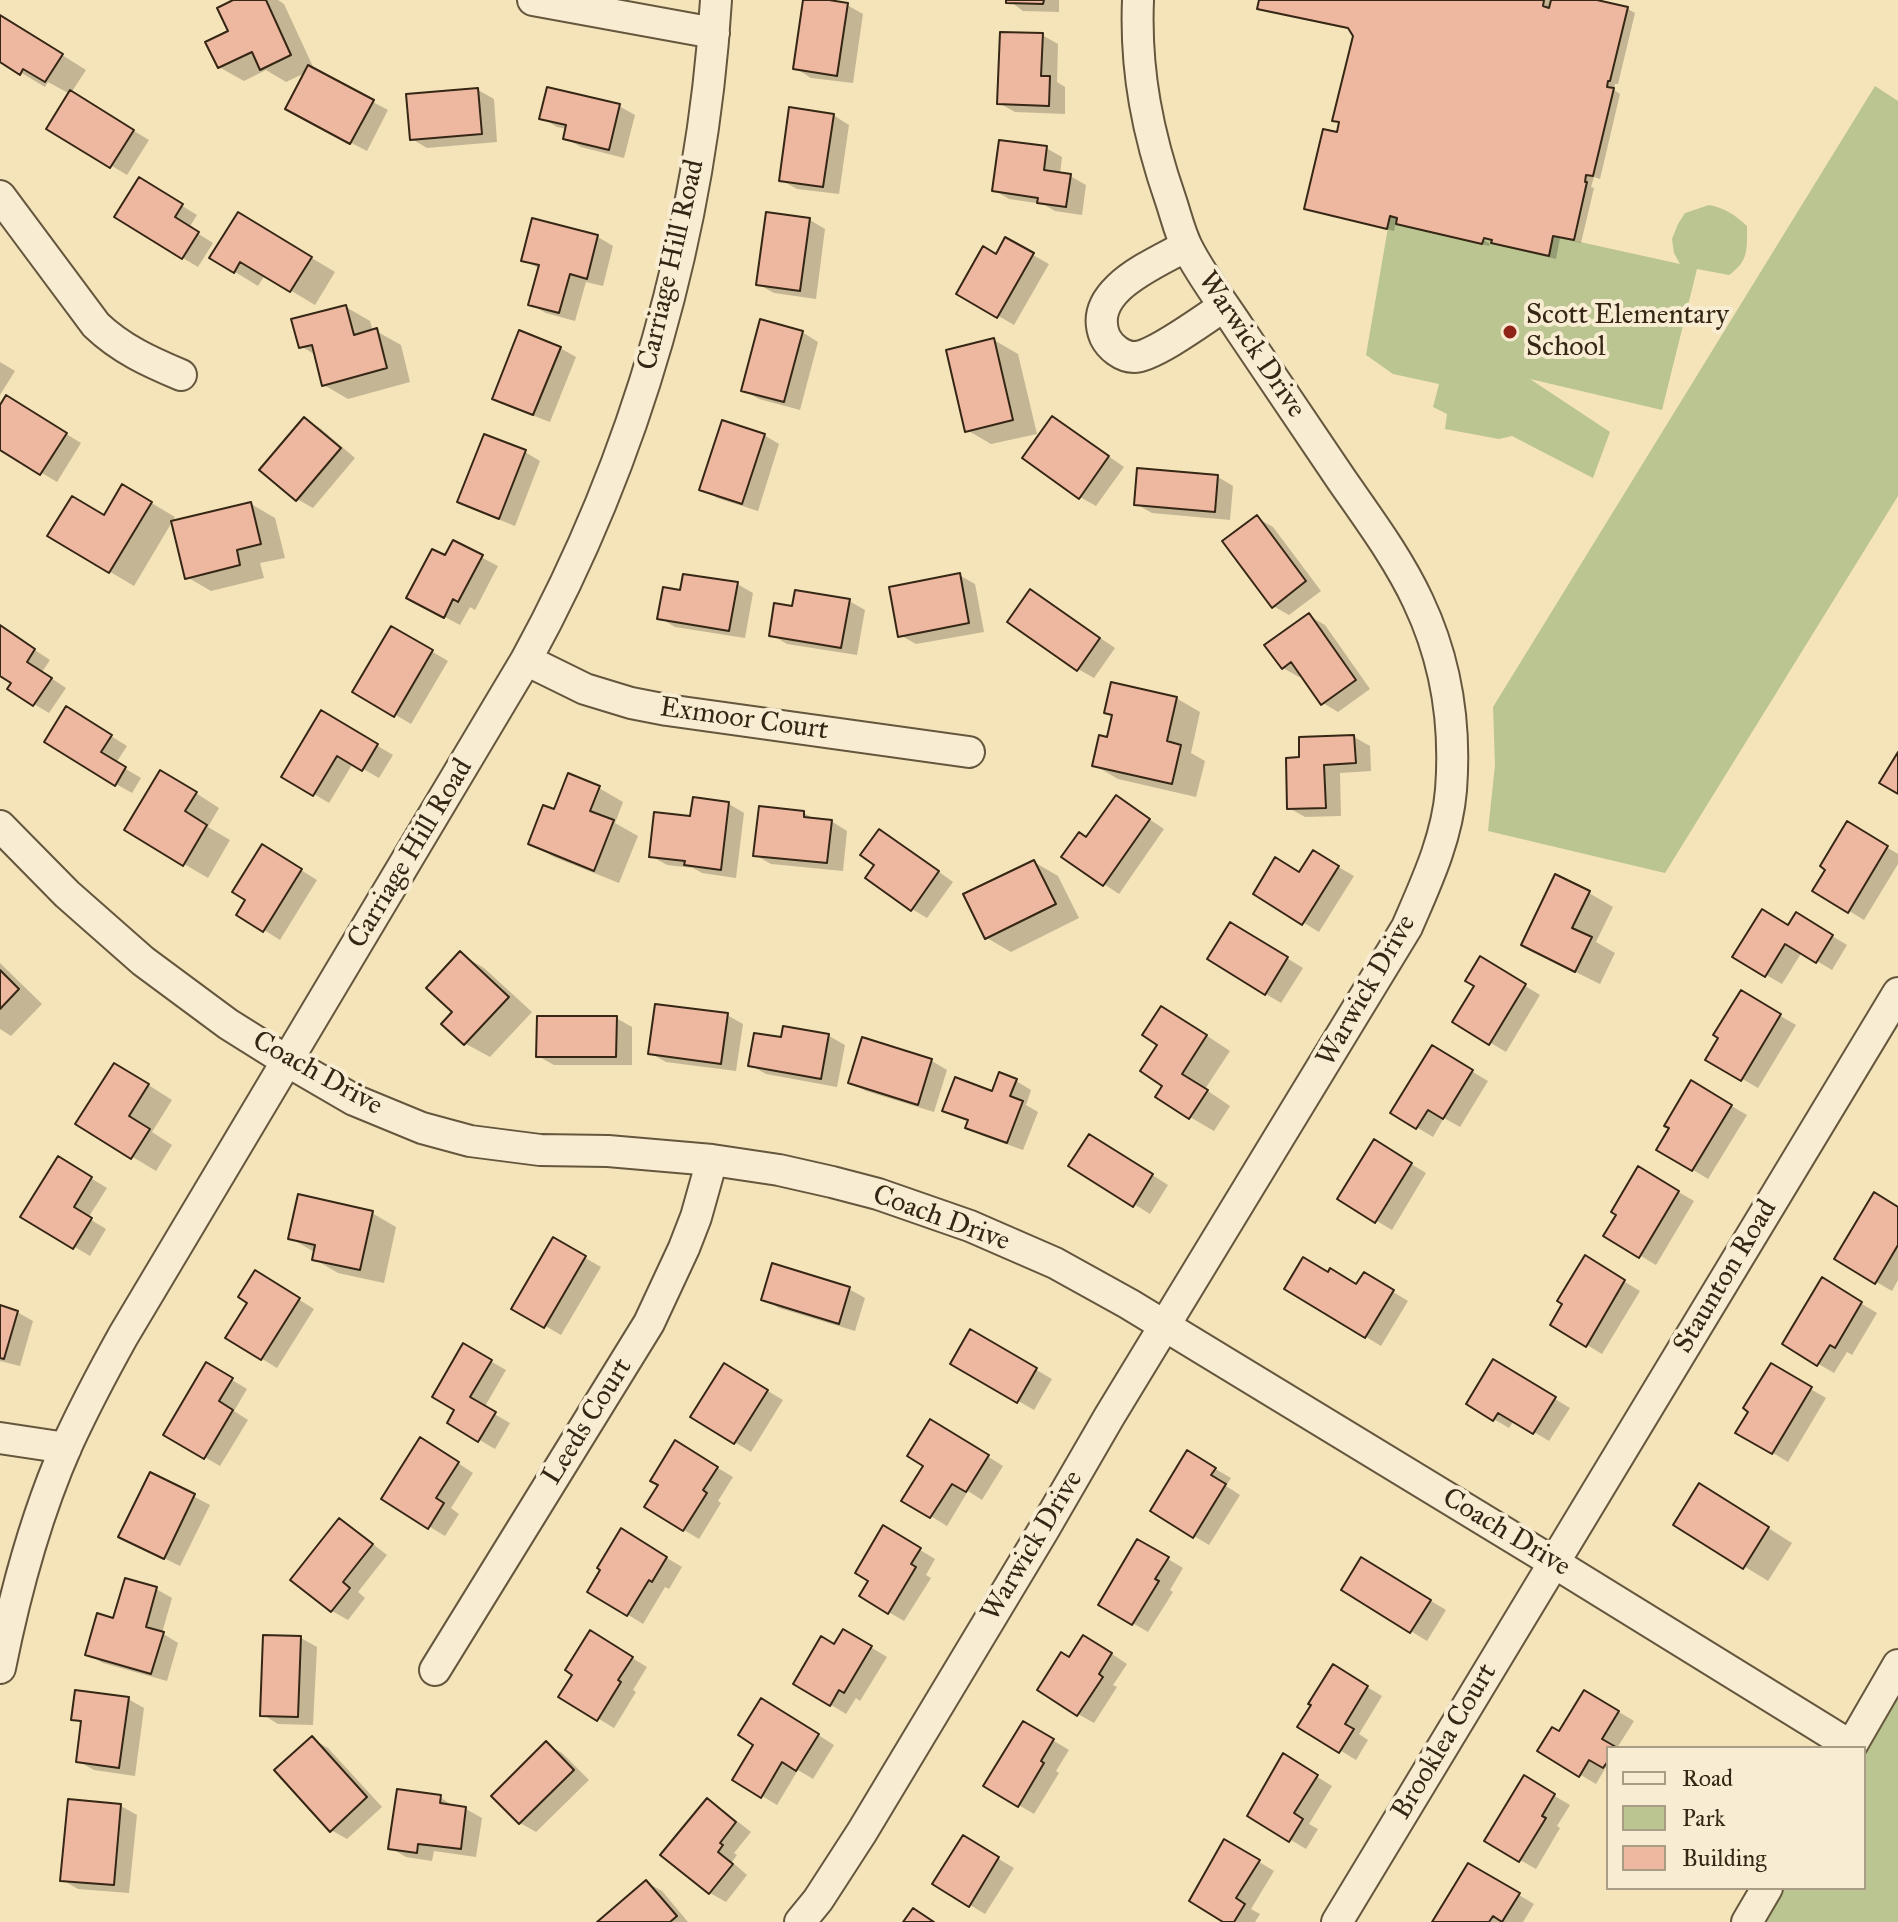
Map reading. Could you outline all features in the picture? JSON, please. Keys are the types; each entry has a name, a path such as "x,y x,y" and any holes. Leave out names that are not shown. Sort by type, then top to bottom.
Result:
{"street":[{"path":"533,0 714,33"},
{"name":"Carriage Hill Road","path":"0,1668 31,1541 66,1448 92,1393 526,660 595,519 628,434 671,296 698,155 716,0"},
{"name":"Warwick Drive","path":"800,1922 862,1832 1109,1417 1407,927 1439,853 1451,793 1452,745 1445,679 1418,600 1391,553 1186,246 1152,143 1141,87 1138,0"},
{"path":"0,196 96,325 142,359 181,375"},
{"path":"1186,246 1125,282 1113,293 1102,316 1102,330 1108,343 1119,353 1135,357 1163,345 1224,306"},
{"name":"Exmoor Court","path":"526,660 585,689 631,703 969,752"},
{"name":"Coach Drive","path":"0,826 67,894 143,961 228,1024 354,1100 422,1128 470,1141 540,1150 608,1151 712,1160 779,1170 878,1194 970,1226 1055,1263 1166,1327 1848,1746"},
{"name":"Staunton Road","path":"1553,1562 1898,993"},
{"name":"Leeds Court","path":"435,1670 649,1323 696,1217 712,1160"},
{"path":"0,1438 66,1448"},
{"name":"Brooklea Court","path":"1337,1922 1553,1562"},
{"path":"1851,1746 1898,1665"},
{"path":"1747,1922 1766,1890"}],"green space":[{"path":"1875,86 1898,101 1898,496 1665,873 1488,831 1495,765 1493,707"},
{"path":"1709,205 1730,212 1747,226 1746,254 1729,275 1697,269 1662,410 1530,379 1610,432 1593,478 1512,436 1499,439 1445,429 1447,414 1433,407 1439,384 1393,374 1366,355 1390,216 1397,218 1396,224 1482,244 1484,238 1492,240 1492,243 1548,256 1553,236 1680,264 1672,239 1678,224 1685,213"},
{"path":"1898,1695 1898,1922 1764,1922 1783,1890 1866,1890 1866,1750"}],"building":[{"path":"233,0 266,0 291,55 260,70 252,52 218,68 205,42 228,31 217,8"},
{"path":"803,0 848,3 837,76 793,69"},
{"path":"1006,0 1044,0 1043,4 1006,3"},
{"path":"1259,0 1544,0 1543,6 1549,8 1551,0 1597,0 1628,7 1608,81 1607,87 1614,88 1593,176 1586,175 1574,240 1553,236 1549,256 1491,243 1492,240 1484,238 1482,244 1396,224 1397,218 1390,216 1387,229 1304,209 1323,129 1337,132 1339,122 1332,121 1353,36 1348,28 1257,9"},
{"path":"0,15 63,54 45,82 23,69 20,75 0,62"},
{"path":"1000,32 1043,33 1041,76 1050,76 1049,106 997,104"},
{"path":"308,65 374,100 350,144 285,109"},
{"path":"547,87 620,104 609,150 563,139 566,125 539,119"},
{"path":"478,88 482,134 410,140 406,94"},
{"path":"70,90 134,130 110,168 46,129"},
{"path":"789,107 834,114 823,187 779,181"},
{"path":"999,140 1047,146 1044,170 1071,174 1066,207 1037,203 1038,198 992,191"},
{"path":"139,177 183,204 175,217 199,232 182,259 114,217"},
{"path":"238,212 312,257 290,292 240,262 234,273 209,258"},
{"path":"766,212 810,218 800,291 756,285"},
{"path":"532,218 598,235 587,279 570,274 559,313 528,305 539,265 521,261"},
{"path":"1005,237 1034,253 997,318 956,294 983,246 996,254"},
{"path":"346,305 354,335 377,328 387,368 322,386 312,345 299,348 291,319"},
{"path":"760,319 803,331 784,402 741,391"},
{"path":"519,330 561,347 533,415 492,399"},
{"path":"994,338 1013,420 965,432 946,350"},
{"path":"6,395 67,433 40,475 0,450 0,405"},
{"path":"1052,416 1109,456 1079,499 1022,458"},
{"path":"304,417 341,448 296,501 259,470"},
{"path":"722,420 765,434 742,504 699,490"},
{"path":"484,434 526,450 499,519 457,502"},
{"path":"1137,468 1218,475 1215,512 1134,505"},
{"path":"122,484 152,502 109,573 47,536 72,496 104,515"},
{"path":"251,502 261,544 237,550 240,565 185,579 171,521"},
{"path":"1257,515 1306,581 1272,608 1222,541"},
{"path":"453,540 483,555 458,602 453,599 444,618 406,598 432,549 445,555"},
{"path":"960,573 969,623 898,637 889,587"},
{"path":"683,574 738,582 729,631 657,619 663,587 680,590"},
{"path":"1030,589 1100,638 1077,671 1007,622"},
{"path":"795,590 850,599 841,648 769,636 774,603 792,606"},
{"path":"1309,613 1356,680 1321,705 1291,662 1282,669 1264,645"},
{"path":"0,625 35,649 27,662 52,678 33,706 7,689 11,683 0,676"},
{"path":"391,626 433,650 394,717 352,692"},
{"path":"1111,682 1177,697 1167,741 1181,745 1172,784 1092,766 1099,735 1107,737 1112,715 1104,713"},
{"path":"66,706 112,735 101,752 126,767 115,786 44,742"},
{"path":"321,710 378,744 362,771 337,756 313,796 281,777"},
{"path":"1354,735 1356,763 1324,765 1326,808 1287,809 1286,758 1299,757 1299,737"},
{"path":"1898,752 1898,794 1879,783"},
{"path":"160,770 197,792 185,811 207,825 183,866 124,830"},
{"path":"568,773 600,786 590,811 614,820 594,871 528,844 543,805 554,809"},
{"path":"1116,795 1150,819 1103,886 1061,857 1079,832 1086,837"},
{"path":"693,797 729,802 721,870 684,865 685,861 649,857 654,812 690,816"},
{"path":"759,806 804,811 804,817 832,820 827,863 753,856"},
{"path":"1847,821 1888,846 1848,913 1812,891 1825,870 1820,866"},
{"path":"879,829 939,871 911,911 865,878 874,865 860,855"},
{"path":"262,844 302,869 263,932 236,915 245,900 232,892"},
{"path":"1313,850 1339,866 1302,925 1253,894 1275,857 1299,872"},
{"path":"1034,860 1056,904 985,939 963,894"},
{"path":"1555,874 1590,891 1572,928 1592,937 1575,972 1521,945"},
{"path":"1762,909 1788,925 1796,912 1833,935 1816,963 1785,944 1765,977 1732,957"},
{"path":"1230,922 1288,957 1265,995 1207,959"},
{"path":"460,951 509,997 464,1045 441,1024 452,1012 426,988"},
{"path":"1480,956 1526,984 1489,1045 1452,1022 1474,986 1465,981"},
{"path":"0,970 19,989 0,1009"},
{"path":"1741,990 1781,1014 1741,1081 1705,1060 1718,1038 1713,1035"},
{"path":"655,1004 728,1013 721,1064 648,1054"},
{"path":"1161,1006 1207,1035 1182,1074 1208,1090 1189,1119 1155,1097 1162,1086 1140,1071 1157,1045 1142,1035"},
{"path":"537,1016 617,1016 616,1057 536,1057"},
{"path":"783,1026 829,1034 821,1079 748,1066 754,1033 781,1037"},
{"path":"862,1037 932,1059 918,1105 848,1083"},
{"path":"1432,1045 1473,1070 1443,1119 1428,1110 1416,1129 1390,1113"},
{"path":"114,1063 149,1084 129,1116 150,1129 131,1159 75,1124"},
{"path":"999,1072 1017,1079 1010,1096 1023,1101 1007,1143 965,1128 968,1120 942,1111 955,1077 992,1091"},
{"path":"1691,1080 1732,1105 1692,1171 1656,1150 1669,1128 1664,1126"},
{"path":"1089,1134 1153,1174 1133,1207 1068,1166"},
{"path":"1374,1139 1412,1163 1375,1223 1337,1199"},
{"path":"58,1156 92,1177 74,1207 92,1218 73,1249 20,1217"},
{"path":"1638,1166 1679,1191 1639,1258 1603,1236 1616,1215 1611,1212"},
{"path":"1874,1192 1898,1207 1898,1245 1875,1284 1834,1259"},
{"path":"298,1194 373,1211 360,1270 312,1260 315,1245 288,1239"},
{"path":"553,1237 586,1256 544,1328 511,1309"},
{"path":"1585,1255 1625,1280 1586,1347 1550,1325 1562,1304 1557,1301"},
{"path":"1303,1257 1328,1272 1330,1268 1356,1284 1364,1272 1394,1290 1365,1338 1284,1289"},
{"path":"772,1263 850,1287 839,1324 761,1300"},
{"path":"255,1270 300,1298 261,1360 225,1338 247,1303 238,1297"},
{"path":"1822,1277 1862,1302 1835,1348 1830,1345 1817,1366 1782,1344"},
{"path":"0,1305 18,1311 4,1359 0,1358"},
{"path":"970,1329 1037,1368 1017,1403 950,1364"},
{"path":"463,1343 492,1360 470,1397 496,1412 478,1442 447,1423 454,1410 432,1397"},
{"path":"1493,1359 1556,1397 1533,1434 1498,1413 1493,1421 1466,1404"},
{"path":"206,1362 233,1378 219,1401 233,1410 204,1459 163,1435"},
{"path":"724,1363 768,1390 734,1444 690,1417"},
{"path":"1771,1363 1812,1387 1772,1454 1735,1433 1748,1412 1743,1408"},
{"path":"930,1419 989,1455 966,1492 952,1484 930,1518 901,1501 923,1466 907,1456"},
{"path":"420,1437 459,1462 436,1498 444,1503 428,1529 381,1499"},
{"path":"675,1440 718,1467 703,1490 707,1493 683,1531 644,1507 658,1485 650,1481"},
{"path":"1187,1450 1216,1468 1211,1475 1226,1484 1193,1538 1150,1511"},
{"path":"150,1472 195,1494 164,1559 118,1537"},
{"path":"1699,1483 1769,1527 1743,1569 1673,1525"},
{"path":"339,1518 373,1544 343,1582 350,1588 331,1612 290,1580"},
{"path":"883,1525 921,1548 911,1564 916,1567 888,1614 859,1596 868,1581 855,1573"},
{"path":"621,1528 667,1557 627,1616 587,1592 600,1570 597,1568"},
{"path":"1137,1539 1169,1557 1155,1579 1159,1581 1132,1625 1098,1605"},
{"path":"1361,1557 1431,1600 1410,1633 1341,1590"},
{"path":"125,1578 157,1587 146,1627 164,1632 151,1674 85,1655 97,1613 113,1618"},
{"path":"843,1629 872,1646 844,1693 839,1690 830,1706 793,1684 821,1636 834,1644"},
{"path":"590,1630 633,1657 597,1721 558,1697 572,1675 565,1670"},
{"path":"263,1635 301,1636 298,1717 260,1716"},
{"path":"1083,1635 1112,1653 1099,1674 1103,1677 1077,1716 1037,1690 1061,1652 1069,1657"},
{"path":"1333,1664 1368,1686 1345,1724 1354,1729 1339,1753 1297,1727"},
{"path":"75,1690 129,1697 119,1768 76,1762 81,1721 71,1720"},
{"path":"1584,1690 1619,1711 1602,1739 1614,1746 1606,1746 1606,1764 1603,1768 1589,1760 1579,1777 1537,1751 1552,1727 1559,1731"},
{"path":"761,1698 819,1734 796,1771 782,1762 761,1798 732,1780 753,1745 738,1735"},
{"path":"1023,1721 1054,1739 1018,1807 983,1786"},
{"path":"312,1736 367,1797 330,1832 274,1770"},
{"path":"546,1741 574,1770 519,1824 491,1796"},
{"path":"1283,1753 1318,1775 1294,1813 1303,1819 1289,1842 1247,1816"},
{"path":"1524,1775 1555,1794 1542,1816 1546,1818 1519,1862 1484,1841"},
{"path":"397,1789 441,1795 440,1803 466,1807 461,1849 418,1844 417,1853 388,1849"},
{"path":"707,1798 736,1822 720,1843 723,1845 718,1852 733,1864 709,1894 660,1855"},
{"path":"68,1799 121,1804 114,1885 60,1881"},
{"path":"963,1835 999,1857 969,1907 932,1884"},
{"path":"1224,1839 1260,1860 1236,1898 1245,1904 1234,1922 1223,1922 1189,1901"},
{"path":"1468,1863 1520,1893 1502,1922 1493,1916 1489,1922 1432,1922"},
{"path":"646,1880 677,1916 670,1922 597,1922"},
{"path":"913,1908 934,1922 903,1922"}],"place":[{"name":"Scott Elementary School","path":"1510,332"}]}
